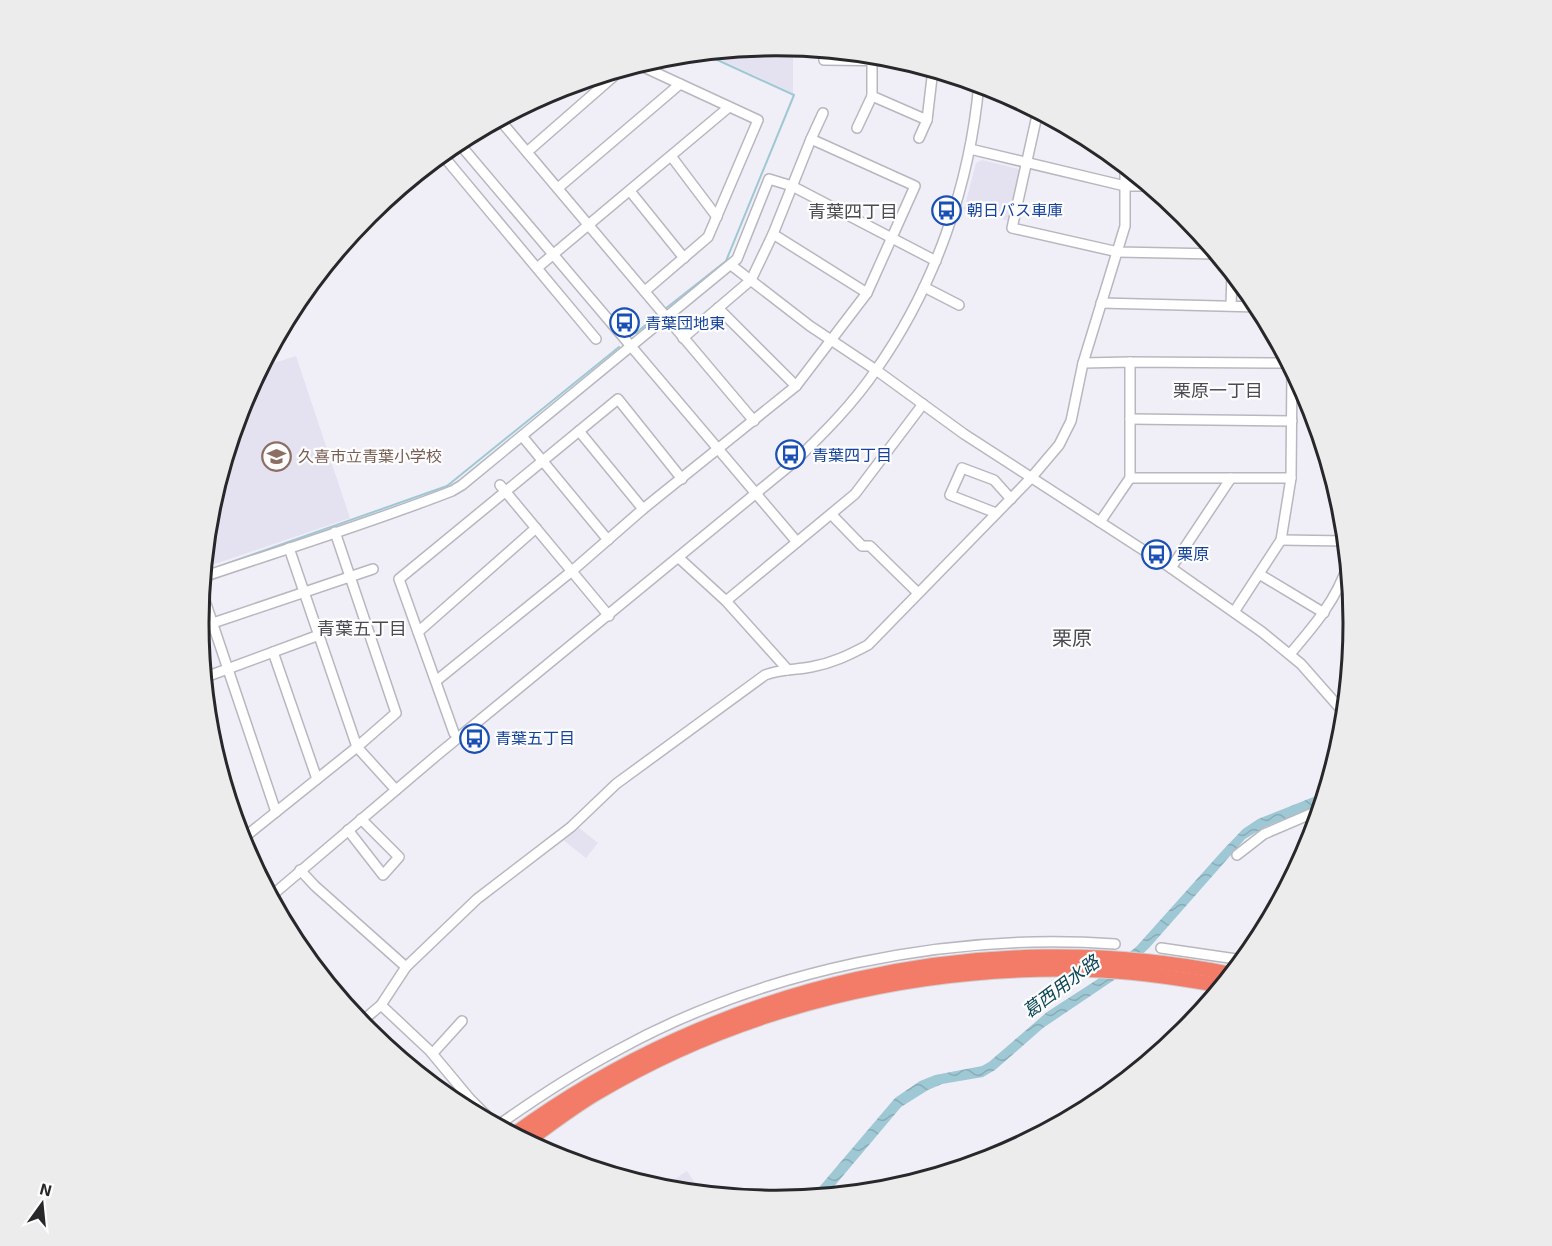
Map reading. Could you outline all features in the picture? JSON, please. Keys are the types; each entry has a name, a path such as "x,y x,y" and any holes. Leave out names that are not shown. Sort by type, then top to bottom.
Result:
{"highway":[{"path":"521,1130 591,1083 629,1061 695,1030 770,1002 884,973 943,963 1080,957 1157,963 1222,973"},
{"path":"534,1136 596,1093 683,1049 766,1017 822,1000 925,980 1028,970 1088,970 1146,974 1213,985"}],"street":[{"path":"824,58 824,60 854,61"},
{"path":"857,128 872,96 872,64"},
{"path":"645,291 708,237 758,120 650,70"},
{"path":"919,138 927,120 932,78"},
{"path":"527,152 607,82"},
{"path":"558,188 680,84"},
{"path":"276,891 794,462 825,432 876,370 903,328 936,261 957,202 970,149 978,93"},
{"path":"872,96 927,120"},
{"path":"537,268 729,106"},
{"path":"683,338 751,280 773,234 823,113"},
{"path":"1036,119 1012,228 1118,252 1207,254"},
{"path":"505,125 754,421"},
{"path":"436,681 572,571 643,509 796,386 867,293 915,186 811,139"},
{"path":"464,149 797,542"},
{"path":"970,149 1125,186 1137,186"},
{"path":"670,156 717,217"},
{"path":"445,163 596,339"},
{"path":"368,1016 381,1005 406,967 477,899 571,827 616,784 758,680 775,671 809,668 837,661 868,645 1030,478 1059,445 1071,421 1083,363 1125,226 1125,176"},
{"path":"211,574 358,526 452,491 731,265 737,259 769,179 792,186 936,261"},
{"path":"630,191 684,258"},
{"path":"773,234 867,293"},
{"path":"731,265 832,340 1030,478 1171,568 1234,612 1290,654 1312,675 1338,705"},
{"path":"1231,306 1232,286"},
{"path":"924,287 959,304"},
{"path":"1101,303 1247,307"},
{"path":"718,308 796,386"},
{"path":"1100,522 1130,478 1130,362"},
{"path":"1083,363 1280,363"},
{"path":"1234,612 1281,540 1291,478 1292,388"},
{"path":"454,733 399,579 503,488 542,462 618,399 682,479"},
{"path":"726,601 855,494 923,404"},
{"path":"1130,419 1292,421"},
{"path":"579,431 643,509"},
{"path":"522,436 608,540"},
{"path":"996,513 950,495 962,468 994,480 1011,499"},
{"path":"1130,478 1291,478"},
{"path":"1171,568 1232,478"},
{"path":"503,488 609,616"},
{"path":"831,514 862,546 870,546 918,593"},
{"path":"418,632 536,528"},
{"path":"249,833 396,713 335,532"},
{"path":"1281,540 1338,541"},
{"path":"289,548 357,747 396,790"},
{"path":"679,558 726,601 788,669"},
{"path":"213,624 373,568"},
{"path":"1259,574 1324,613"},
{"path":"1290,654 1324,613 1342,581"},
{"path":"209,613 276,812"},
{"path":"211,675 319,635"},
{"path":"273,652 317,779"},
{"path":"1237,855 1264,834 1309,815"},
{"path":"348,830 383,874 399,857 361,819"},
{"path":"300,870 406,967"},
{"path":"504,1121 534,1100 617,1050 715,1006 779,984 838,968 925,950 1034,942 1115,944"},
{"path":"1161,948 1233,959"},
{"path":"381,1005 433,1053 471,1101"},
{"path":"433,1053 462,1021"}],"shaded area":[{"path":"793,56 793,93 718,59"},
{"path":"982,160 1019,169 1021,172 1009,221 964,209 976,163"},
{"name":"久喜市立青葉小学校","path":"296,356 350,518 212,565 219,512 228,476 252,406 272,364"},
{"path":"578,827 598,843 586,858 563,840"},
{"path":"687,1171 696,1185 672,1181"}],"water":[{"path":"1316,796 1312,808 1265,827 1245,839 1149,948 1117,978 1043,1028 995,1070 983,1077 942,1084 901,1107 833,1187 818,1189 895,1098 920,1081 935,1075 982,1066 989,1062 1047,1012 1101,977 1137,946 1222,851 1243,829 1258,819"}],"waterway":[{"path":"665,309 726,261 794,95 715,59"},
{"path":"636,333 660,313"},
{"path":"211,569 447,486 619,347"}],"place":[{"name":"朝日バス車庫","path":"946,210"},
{"name":"青葉団地東","path":"624,323"},
{"name":"青葉四丁目","path":"791,455"},
{"name":"久喜市立青葉小学校","path":"277,456"},
{"name":"栗原","path":"1156,554"},
{"name":"青葉五丁目","path":"474,738"}],"district":[{"name":"青葉四丁目","path":"853,212"},
{"name":"栗原一丁目","path":"1218,391"},
{"name":"青葉五丁目","path":"362,629"},
{"name":"栗原","path":"1072,638"}],"water label":[{"name":"葛西用水路","path":"1061,987"}]}
